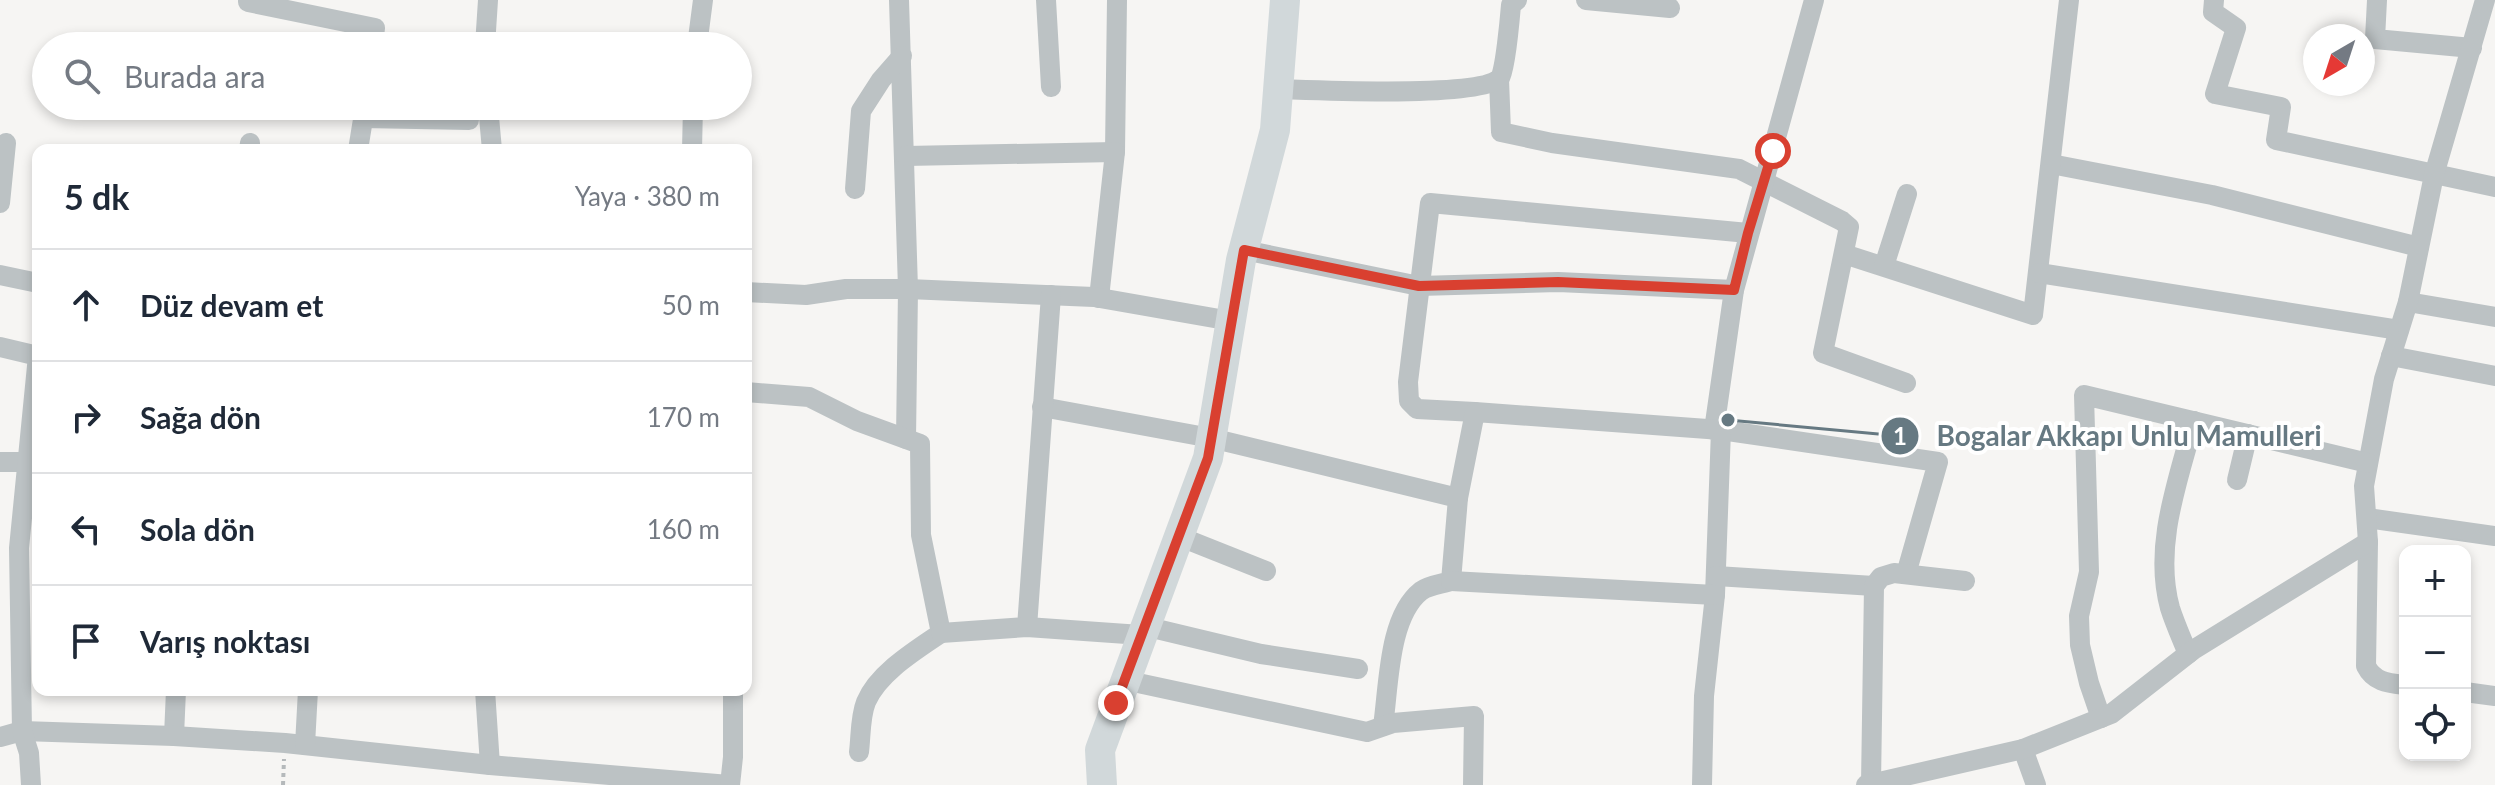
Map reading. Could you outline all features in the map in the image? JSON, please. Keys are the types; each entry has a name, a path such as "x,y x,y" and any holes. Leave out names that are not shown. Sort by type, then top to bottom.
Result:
{"main road":[{"path":"1102,785 1100,750 1208,458 1244,250 1275,130 1285,0"}],"street":[{"path":"248,0 375,28 375,32"},
{"path":"486,32 488,0"},
{"path":"699,32 703,0"},
{"path":"899,0 906,156 906,439"},
{"path":"1046,0 1051,87"},
{"path":"1099,298 1115,152 1117,0"},
{"path":"1278,89 1451,90 1490,84 1499,79 1505,70 1504,53 1511,5 1517,0"},
{"path":"1586,0 1670,8"},
{"path":"1702,785 1704,696 1716,585 1717,430 1734,290 1814,0"},
{"path":"1844,254 2033,315 2069,0"},
{"path":"2214,0 2213,12 2236,28 2215,94 2281,107 2276,140 2495,187"},
{"path":"2377,0 2375,39 2472,48"},
{"path":"2399,684 2382,682 2366,666 2368,542 2364,486 2384,379 2408,302 2434,175 2485,0"},
{"path":"855,189 861,111 881,80 902,56"},
{"path":"1499,79 1501,132 1552,143 1739,169 1842,221 1849,227 1823,353 1906,383"},
{"path":"359,144 363,120"},
{"path":"489,120 491,144"},
{"path":"692,144 693,120"},
{"path":"0,203 6,143"},
{"path":"906,156 1115,152"},
{"path":"2051,164 2212,195 2419,247"},
{"path":"1884,266 1907,194"},
{"path":"1748,233 1430,203 1408,382 1409,401 1417,409 1717,430 1938,462 1906,574"},
{"path":"1244,250 1419,286 1558,282 1734,290"},
{"path":"2039,273 2399,330"},
{"path":"0,275 32,282"},
{"path":"752,292 806,295 846,289 908,289 1051,295 1099,298 1231,321"},
{"path":"1027,627 1051,295"},
{"path":"2408,302 2495,317"},
{"path":"0,347 32,355"},
{"path":"2391,356 2495,376"},
{"path":"752,392 809,397 857,421 920,444 921,535 941,633"},
{"path":"2101,718 2080,645 2079,616 2089,572 2084,395 2368,463"},
{"path":"1042,407 1211,438 1458,498"},
{"path":"31,785 29,753 22,731 9,546 32,487 26,462 32,409"},
{"path":"1451,581 1458,498 1475,412"},
{"path":"2188,654 2170,607 2165,539 2194,421"},
{"path":"2237,480 2248,434"},
{"path":"0,462 26,462"},
{"path":"2367,518 2495,536"},
{"path":"1178,536 1266,571"},
{"path":"1965,581 1894,573 1881,577 1874,586 1869,784 2023,749 2111,714 2188,654 2368,542"},
{"path":"1383,726 1396,629 1405,607 1423,588 1451,581 1874,586"},
{"path":"859,752 862,713 867,698 889,671 941,633 1027,627 1142,630 1261,654 1358,669"},
{"path":"1124,680 1367,732 1393,723 1474,716 1473,785"},
{"path":"2471,693 2495,696"},
{"path":"174,736 176,696"},
{"path":"305,745 308,696"},
{"path":"485,696 490,765"},
{"path":"0,737 22,731 174,736 305,745 490,765 730,785 733,696"},
{"path":"2023,749 2036,785"}],"place":[{"name":"Bogalar Akkapı Unlu Mamulleri","path":"1728,420"}],"route":[{"path":"1116,703 1208,458 1244,250 1419,286 1558,282 1734,290 1773,151"}]}
